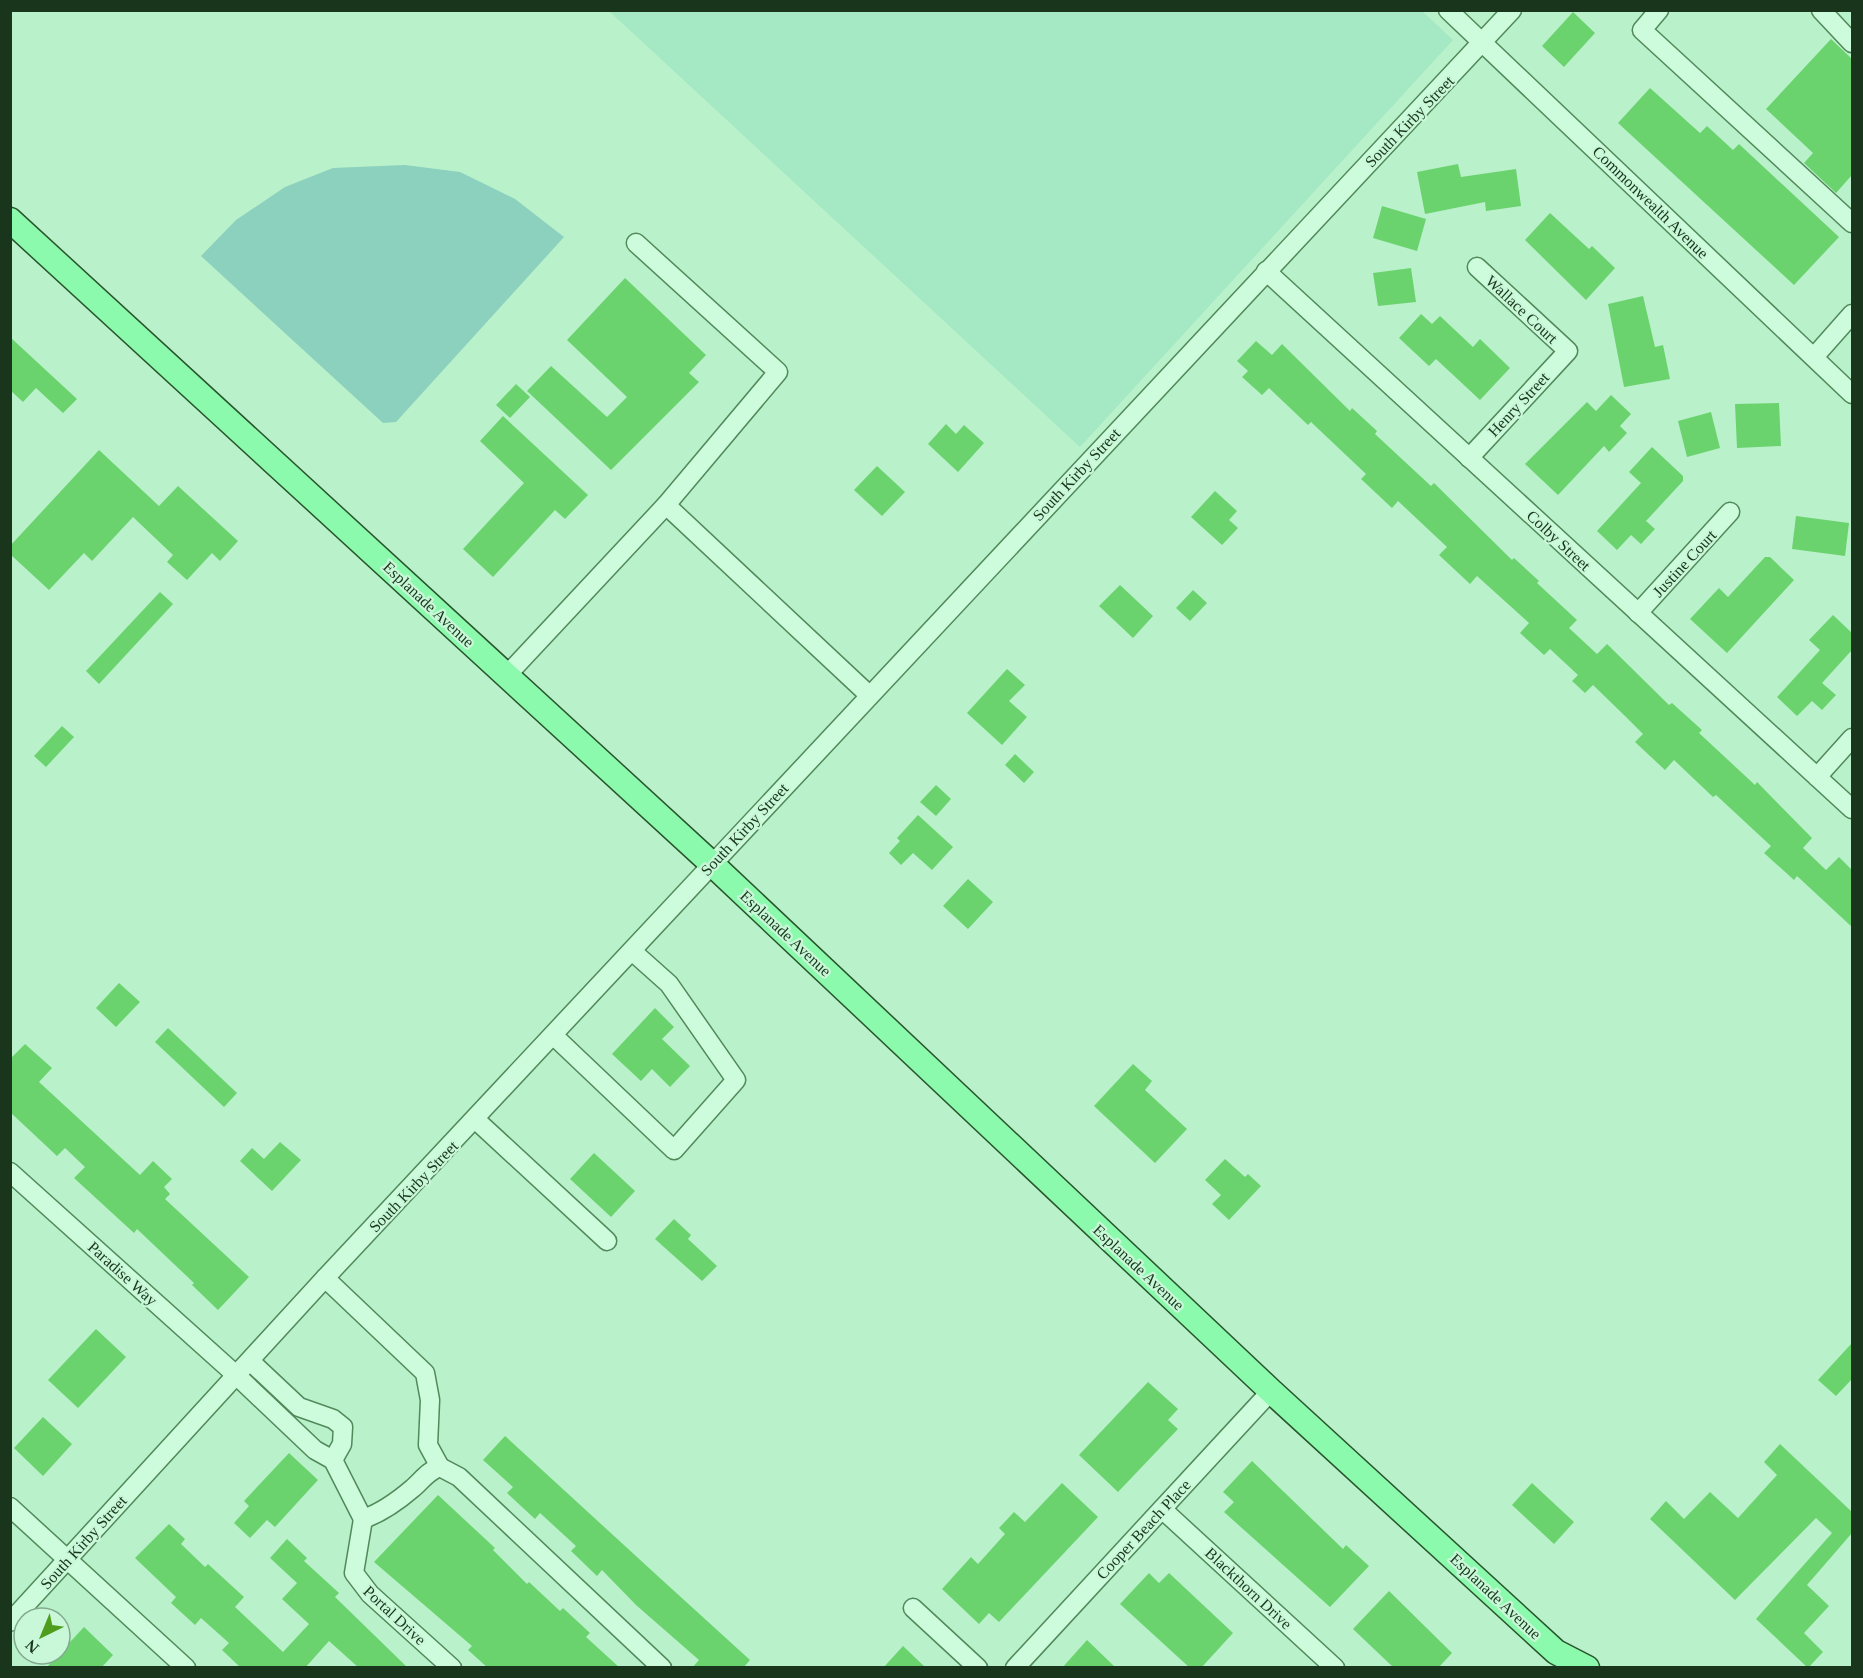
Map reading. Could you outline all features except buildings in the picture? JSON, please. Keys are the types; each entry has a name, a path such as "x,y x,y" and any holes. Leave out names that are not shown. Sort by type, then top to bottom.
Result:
{"main road":[{"name":"Esplanade Avenue","path":"10,220 712,864 1271,1391 1561,1660 1587,1668"}],"street":[{"name":"Commonwealth Avenue","path":"1448,10 1852,394"},
{"name":"South Kirby Street","path":"10,1622 325,1278 476,1120 869,694 1266,271 1484,43 1512,10"},
{"path":"1659,10 1642,30 1850,215"},
{"path":"1821,10 1852,43"},
{"path":"507,675 666,505 778,372 636,243"},
{"name":"Wallace Court","path":"1477,267 1568,351"},
{"name":"Colby Street","path":"1266,271 1852,809"},
{"path":"1814,357 1852,314"},
{"name":"Henry Street","path":"1469,458 1568,351"},
{"path":"666,505 869,694"},
{"name":"Justine Court","path":"1638,613 1730,512"},
{"path":"1817,777 1852,738"},
{"path":"554,1036 674,1150 736,1080 669,984 633,951"},
{"path":"476,1120 607,1241"},
{"name":"Paradise Way","path":"10,1172 236,1375 315,1450 333,1460"},
{"path":"325,1278 425,1373 430,1400 428,1445 440,1467 459,1477 662,1668"},
{"path":"249,1361 299,1407 333,1419 343,1427 342,1443 333,1460 363,1519 376,1515 413,1488 430,1471 440,1467"},
{"name":"Cooper Beach Place","path":"1016,1668 1271,1391"},
{"path":"10,1508 68,1558 178,1665"},
{"name":"Blackthorn Drive","path":"1162,1509 1335,1668"},
{"name":"Portal Drive","path":"363,1519 354,1573 370,1594 452,1668"},
{"path":"913,1608 978,1668"}],"green space":[{"path":"609,11 1422,11 1453,40 1080,447"}],"shaded area":[{"path":"405,165 460,172 515,199 564,237 396,422 383,423 201,256 236,220 285,187 333,168"}]}
